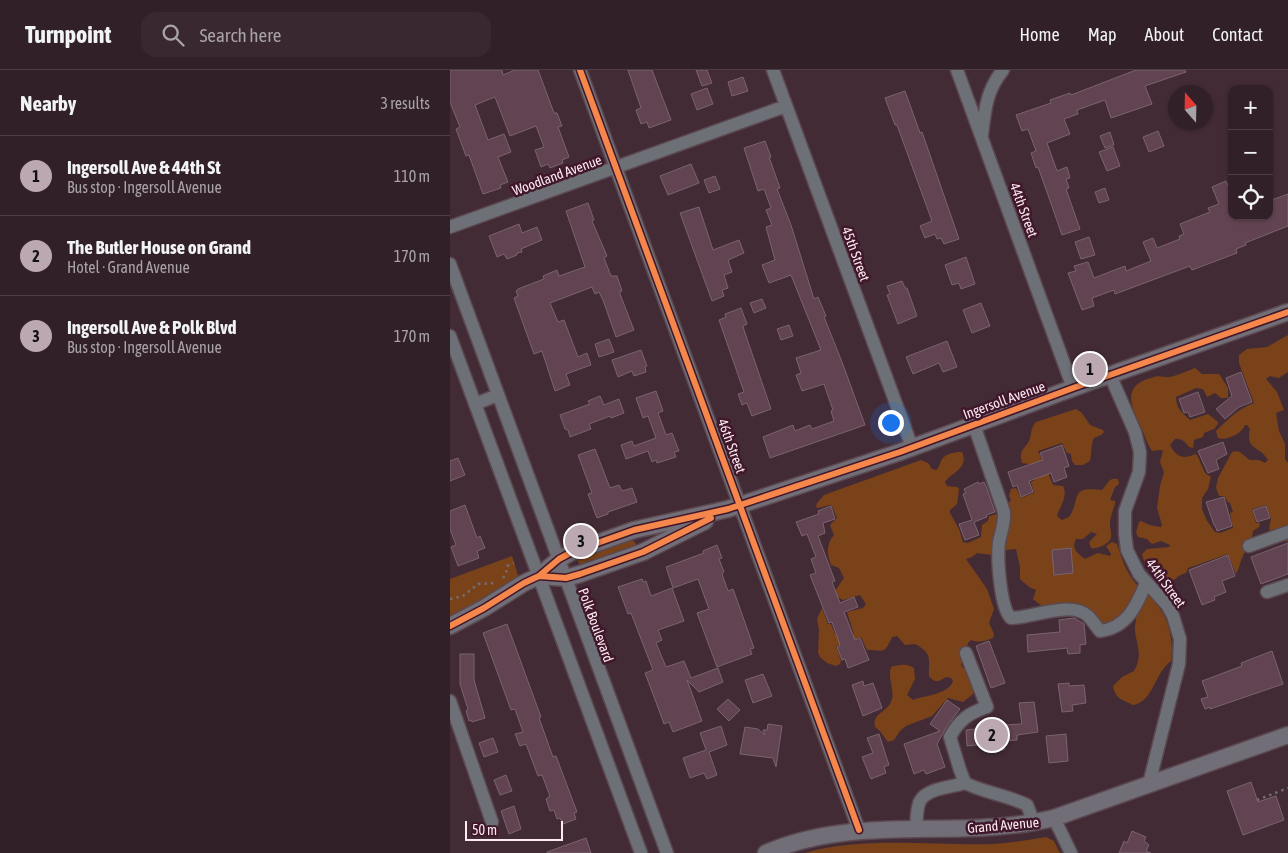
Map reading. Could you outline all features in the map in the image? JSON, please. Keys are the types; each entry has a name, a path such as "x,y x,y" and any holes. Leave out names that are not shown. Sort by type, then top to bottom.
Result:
{"main road":[{"name":"Ingersoll Avenue","path":"450,626 539,576 559,559 572,552 634,530 734,507 912,447 1288,312"},
{"name":"Ingersoll Avenue","path":"539,576 566,578 643,552 734,507"},
{"name":"Grand Avenue","path":"766,853 800,841 833,833 859,830 985,828 1034,823 1054,818 1288,736"}],"street":[{"name":"46th Street","path":"580,70 616,167 734,507 859,830"},
{"name":"45th Street","path":"773,70 912,447"},
{"name":"44th Street","path":"957,70 1073,388"},
{"path":"982,137 986,102 996,79 1003,70"},
{"name":"Woodland Avenue","path":"450,227 786,106"},
{"name":"Polk Boulevard","path":"450,264 667,853"},
{"path":"450,336 641,853"},
{"name":"44th Street","path":"1110,375 1135,432 1141,460 1139,472 1125,511 1125,534 1130,557 1138,574 1160,596 1173,616 1180,648 1179,664 1149,784"},
{"path":"475,404 498,395"},
{"path":"974,425 1004,512 1005,520 998,553 1004,605 1011,618 1064,609 1078,610 1088,615 1100,631 1109,630 1132,613 1137,606 1146,583"},
{"path":"1249,546 1288,532"},
{"path":"1267,592 1288,585"},
{"path":"966,653 987,707 966,716 956,726 950,737 966,783"},
{"path":"450,701 492,822"},
{"path":"916,829 920,801 925,795 966,783 1027,805 1034,823"},
{"path":"1054,818 1071,853"}],"path":[{"path":"450,599 463,596 478,584 499,582 504,577 507,566 514,563"},
{"path":"1257,800 1288,788"}],"shaded area":[{"path":"1288,335 1288,372 1279,378 1270,376 1266,379 1277,392 1284,410 1276,413 1279,431 1285,444 1285,459 1288,463 1288,542 1286,540 1286,533 1272,532 1269,529 1271,518 1266,505 1252,509 1256,523 1260,523 1259,527 1253,531 1236,574 1228,554 1188,568 1186,573 1166,584 1151,571 1145,563 1142,554 1147,549 1169,547 1170,545 1161,541 1152,544 1147,539 1138,537 1136,533 1141,521 1161,527 1162,525 1157,508 1164,472 1160,462 1163,451 1152,451 1148,444 1135,415 1131,394 1138,384 1145,380 1156,376 1170,377 1195,368 1202,374 1219,374 1228,388 1228,398 1221,398 1215,393 1207,397 1203,389 1196,388 1176,397 1178,407 1190,420 1208,414 1218,424 1214,429 1204,433 1203,437 1194,440 1193,448 1180,439 1175,439 1170,445 1178,455 1187,457 1197,455 1205,473 1211,477 1208,489 1202,498 1202,509 1207,521 1215,532 1220,533 1233,528 1230,513 1233,512 1230,503 1224,496 1219,496 1216,488 1218,478 1232,452 1240,452 1250,460 1259,460 1265,463 1268,460 1265,455 1251,445 1250,429 1247,425 1237,434 1221,439 1218,438 1216,431 1238,411 1254,403 1239,363 1239,355 1247,349 1267,347"},
{"path":"1076,409 1082,413 1090,425 1104,432 1094,438 1090,461 1083,465 1075,465 1071,454 1067,453 1062,443 1038,451 1043,463 1049,470 1053,485 1063,486 1065,493 1057,515 1062,520 1069,517 1080,492 1091,489 1102,490 1110,480 1118,479 1119,484 1115,487 1110,500 1115,501 1115,504 1110,522 1110,540 1103,546 1091,548 1089,542 1097,534 1091,532 1083,539 1076,539 1074,546 1077,553 1085,559 1098,553 1110,556 1111,554 1106,546 1112,542 1117,544 1130,576 1155,602 1164,615 1171,638 1171,661 1161,672 1150,693 1140,703 1133,705 1123,700 1118,697 1113,686 1122,677 1134,671 1139,656 1135,629 1136,615 1129,606 1113,621 1105,625 1066,604 1043,607 1033,599 1036,590 1020,579 1020,567 1016,549 1004,550 998,556 977,553 966,559 987,589 994,609 989,623 994,634 993,638 985,641 971,640 968,643 961,665 973,678 973,694 963,702 948,698 932,716 906,726 894,740 888,742 875,727 875,722 877,716 891,702 891,667 905,665 914,668 915,679 907,695 913,700 941,692 950,686 953,681 951,678 946,677 935,681 929,677 928,654 915,644 905,645 897,636 892,637 887,647 880,651 867,650 861,637 836,646 841,661 836,666 827,663 820,657 818,653 819,630 817,619 822,608 828,624 831,624 835,634 853,636 847,612 863,608 866,604 860,595 843,600 833,594 844,578 839,568 831,565 828,553 828,546 834,535 830,525 837,518 832,506 818,508 816,507 817,503 824,495 921,460 936,470 946,455 962,452 964,458 962,466 945,482 947,486 959,489 957,504 950,510 950,513 959,529 963,542 968,543 981,537 982,525 988,521 989,516 999,513 1007,506 1011,500 1009,496 1011,489 1016,488 1021,498 1034,493 1031,482 1035,480 1029,464 1022,463 1021,456 1036,422"},
{"path":"631,540 635,542 636,546 581,568 577,559"},
{"path":"512,556 518,575 515,579 462,614 450,619 450,579"},
{"path":"1046,837 1054,841 1060,853 805,853 828,848 875,843 993,844"}],"building":[{"path":"450,70 502,70 503,75 515,70 538,70 554,113 557,113 562,126 558,127 569,157 562,160 563,163 550,168 548,164 541,167 535,150 544,147 536,126 510,136 495,97 475,105 488,140 504,134 511,152 498,157 508,182 500,185 501,188 483,194 469,155 466,156 456,129 460,127 450,102"},
{"path":"628,70 652,70 671,120 649,128 647,122 641,124 636,110 641,108"},
{"path":"696,70 707,70 712,83 702,86"},
{"path":"1136,70 1185,70 1186,72 1145,86 1152,104 1111,118 1105,100 1077,110 1078,114 1064,119 1070,134 1047,143 1057,171 1067,167 1070,178 1066,179 1069,188 1066,189 1080,229 1062,235 1038,167 1036,168 1031,153 1036,151 1028,129 1022,131 1016,115 1051,103 1050,100 1070,93 1071,95"},
{"path":"743,77 748,91 732,96 728,82"},
{"path":"707,88 713,104 697,110 691,94"},
{"path":"905,91 920,133 922,132 959,239 944,244 941,238 937,239 935,234 925,238 920,226 932,221 897,125 895,125 885,98"},
{"path":"1158,131 1164,146 1149,152 1143,137"},
{"path":"1110,132 1114,145 1105,148 1100,136"},
{"path":"765,141 780,188 777,189 791,225 814,299 818,297 826,316 824,317 865,425 770,458 763,437 793,425 795,431 810,425 812,429 834,421 831,411 833,410 824,384 802,391 796,375 801,373 796,358 821,350 791,275 769,283 762,265 775,260 766,227 772,225 766,210 771,208 764,189 758,191 744,148"},
{"path":"1113,147 1120,166 1107,171 1099,152"},
{"path":"691,164 699,183 668,195 660,176"},
{"path":"715,176 720,189 709,193 704,180"},
{"path":"1226,181 1228,186 1228,220 1273,220 1273,200 1288,194 1288,226 1245,243 1246,245 1236,249 1237,253 1192,270 1190,266 1115,294 1114,290 1092,298 1094,306 1082,310 1068,273 1076,271 1074,266 1088,262 1094,278 1125,266 1126,271 1151,261 1143,242 1153,238 1157,248 1180,239 1179,236 1184,234 1180,224 1210,212 1208,208 1219,204 1212,187"},
{"path":"1105,188 1109,200 1099,203 1095,192"},
{"path":"588,203 594,220 592,221 607,256 604,258 611,276 617,276 622,291 620,291 620,294 634,330 616,337 603,300 599,292 595,294 592,287 550,303 558,322 564,320 578,357 587,353 591,365 566,374 570,385 555,391 542,351 534,354 514,298 518,296 516,291 518,289 544,279 543,276 557,270 559,276 585,267 566,211"},
{"path":"699,207 713,250 739,240 744,253 728,260 732,272 724,275 728,288 722,290 724,296 712,301 680,213"},
{"path":"519,224 522,233 537,227 542,240 521,249 522,252 507,259 504,254 497,257 489,236"},
{"path":"1089,237 1095,255 1081,259 1075,242"},
{"path":"966,257 975,284 961,289 959,283 952,285 945,265"},
{"path":"902,281 905,288 907,288 917,316 898,324 887,295 890,294 887,286"},
{"path":"762,299 766,308 754,313 750,303"},
{"path":"981,303 990,326 972,333 963,310"},
{"path":"741,308 747,324 743,326 744,330 771,409 752,416 747,403 742,405 738,394 744,392 719,320 726,317 725,314"},
{"path":"789,325 793,336 781,340 777,329"},
{"path":"609,339 614,352 599,357 595,344"},
{"path":"947,341 957,367 943,372 939,363 913,374 906,357"},
{"path":"641,350 647,366 645,367 646,372 634,376 632,371 618,377 612,360"},
{"path":"1241,372 1252,402 1239,407 1225,419 1216,409 1232,396 1226,378"},
{"path":"656,391 663,411 658,413 666,435 672,433 679,451 674,452 676,457 657,463 656,460 652,462 648,451 626,459 621,445 632,441 634,446 656,438 648,416 643,418 636,398"},
{"path":"1198,392 1205,412 1190,417 1188,412 1184,413 1179,399"},
{"path":"600,396 604,405 619,399 624,413 589,424 591,429 570,437 560,415 590,404 588,401"},
{"path":"1223,442 1227,454 1216,460 1219,469 1208,473 1198,451"},
{"path":"1062,445 1069,466 1064,468 1067,477 1054,482 1051,473 1029,481 1033,492 1021,497 1017,485 1013,487 1008,472 1043,460 1040,453"},
{"path":"595,449 610,488 619,485 622,491 632,488 637,502 597,518 588,494 592,493 578,455"},
{"path":"458,458 465,475 450,481 450,461"},
{"path":"978,482 979,484 984,482 995,512 974,522 979,535 965,540 959,524 972,520 963,494 966,493 964,489"},
{"path":"1224,497 1232,526 1217,531 1206,502"},
{"path":"465,505 477,538 480,536 485,548 477,551 479,558 458,566 451,547 456,545 450,529 450,511"},
{"path":"831,506 835,519 823,523 825,533 818,536 835,581 832,582 840,603 854,597 858,607 844,612 855,640 860,638 869,660 848,668 845,659 842,660 837,647 840,645 832,622 829,623 810,575 816,573 811,559 816,557 807,534 802,536 796,522 819,514 818,511"},
{"path":"1266,506 1270,518 1257,522 1253,510"},
{"path":"1288,543 1288,574 1261,584 1251,557"},
{"path":"717,545 722,558 719,559 724,572 722,574 728,591 733,589 754,648 750,649 752,654 717,667 697,613 709,609 698,579 673,588 666,567 704,553 703,551"},
{"path":"1071,548 1073,573 1054,575 1052,550"},
{"path":"1228,555 1235,576 1222,581 1226,592 1214,597 1215,600 1202,605 1189,570"},
{"path":"642,579 643,582 646,581 651,596 672,588 684,621 658,630 662,640 656,643 666,667 684,661 691,678 718,668 723,682 699,692 687,680 702,721 673,732 669,722 664,724 645,673 653,670 631,613 628,614 618,587"},
{"path":"1074,618 1084,624 1086,644 1080,645 1080,653 1068,654 1067,648 1028,652 1027,635 1060,632 1059,620"},
{"path":"507,624 541,717 539,718 553,757 556,756 577,812 574,813 576,819 563,824 560,818 557,819 554,810 550,811 546,799 550,796 542,775 538,776 526,744 520,746 515,734 523,732 515,709 511,710 483,633"},
{"path":"989,641 1005,683 991,688 976,646"},
{"path":"1272,651 1283,684 1210,709 1210,707 1205,709 1201,699 1208,697 1202,681 1242,666 1241,663"},
{"path":"460,654 474,654 474,680 485,718 472,722 471,720 469,721 466,711 468,709 460,684"},
{"path":"763,674 772,696 753,703 745,680"},
{"path":"863,681 864,686 873,683 882,708 863,716 852,685"},
{"path":"1069,683 1069,686 1084,685 1086,703 1072,705 1073,711 1062,712 1058,684"},
{"path":"728,699 740,710 729,721 717,709"},
{"path":"947,700 960,709 947,726 937,744 945,767 926,774 924,770 914,774 904,744 940,731 930,724"},
{"path":"1034,702 1038,732 1017,735 1017,740 1004,741 1004,750 985,749 984,744 967,746 966,730 984,728 984,726 1022,724 1019,703"},
{"path":"768,724 782,726 776,767 773,758 740,754 745,727 758,729 765,735 763,730 767,730"},
{"path":"721,726 727,745 709,752 717,775 707,779 704,773 690,778 683,758 706,750 700,733"},
{"path":"879,734 889,765 884,767 886,773 871,779 862,757 873,753 867,738"},
{"path":"1066,734 1068,761 1049,763 1046,736"},
{"path":"493,738 498,752 484,757 479,743"},
{"path":"506,775 512,791 500,795 494,780"},
{"path":"1251,782 1258,802 1276,796 1284,820 1243,835 1227,791"},
{"path":"514,806 521,829 509,834 501,811"},
{"path":"1132,831 1146,837 1144,841 1149,845 1146,851 1151,853 1119,853 1124,841 1127,843"},
{"path":"586,838 591,853 547,853 547,852"}],"cycle path":[{"path":"580,70 859,830"},
{"path":"450,626 539,576 559,559 572,552 634,530 728,509 900,452 1288,312"},
{"path":"539,576 566,578 580,574 643,552 711,518"}],"place":[{"name":"Ingersoll Ave & 44th St","path":"1090,369"},
{"name":"Ingersoll Ave & Polk Blvd","path":"581,541"},
{"name":"The Butler House on Grand","path":"992,735"}]}
